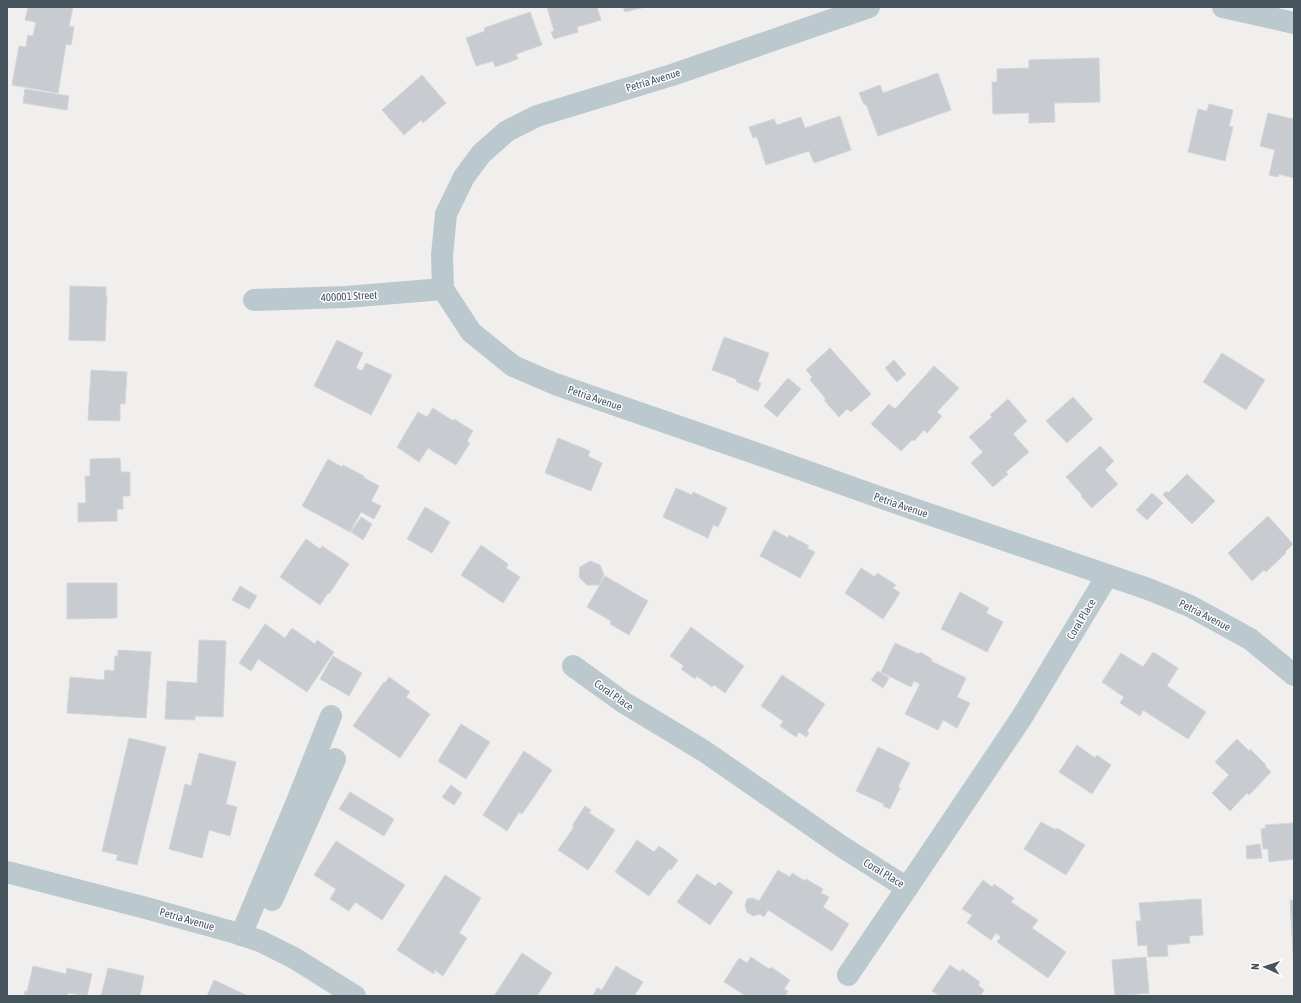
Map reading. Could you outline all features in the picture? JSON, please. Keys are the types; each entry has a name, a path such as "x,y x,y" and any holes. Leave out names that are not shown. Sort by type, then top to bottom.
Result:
{"street":[{"name":"Petria Avenue","path":"869,7 672,75 537,116 507,131 476,160 464,177 446,214 442,255 443,289 471,332 513,366 548,381 1148,589 1190,606 1250,639 1294,675"},
{"path":"1223,7 1294,23"},
{"name":"400001 Street","path":"254,300 346,297 443,289"},
{"name":"Coral Place","path":"574,666 622,702 704,751 841,846 907,888 1022,717 1107,576"},
{"path":"247,937 296,804 331,716"},
{"path":"247,937 335,759"},
{"name":"Petria Avenue","path":"7,872 146,908 247,937 294,958 355,996"},
{"path":"848,975 907,888"}],"building":[{"path":"28,7 73,7 69,26 74,27 71,45 66,44 58,93 12,85 19,46 26,47 28,35 33,36 36,22 25,20"},
{"path":"547,7 597,7 601,20 577,27 578,32 554,39 551,32 554,31"},
{"path":"623,7 645,7 625,12"},
{"path":"530,12 542,45 516,54 518,59 495,67 493,61 476,66 466,38 485,31 484,28"},
{"path":"1099,58 1100,102 1054,103 1055,122 1029,123 1029,113 993,114 992,82 997,82 997,69 1029,68 1029,60"},
{"path":"938,73 951,110 878,136 866,104 864,105 859,93 880,85 883,93"},
{"path":"422,75 446,103 423,123 421,120 404,135 382,110"},
{"path":"25,89 69,96 67,110 23,103"},
{"path":"1209,104 1233,110 1229,126 1233,127 1225,161 1188,152 1198,109 1207,111"},
{"path":"1268,113 1293,119 1294,115 1294,178 1279,174 1278,177 1269,175 1275,150 1260,146"},
{"path":"840,116 851,150 814,163 809,151 766,165 757,137 753,138 749,127 774,119 777,125 801,117 805,128"},
{"path":"70,286 106,287 105,341 69,340"},
{"path":"724,337 769,353 758,382 761,383 758,391 737,382 736,379 712,370"},
{"path":"337,340 363,353 356,368 362,371 366,363 392,375 371,415 314,386"},
{"path":"830,348 871,394 851,412 847,409 839,417 824,400 826,399 810,380 812,377 806,370"},
{"path":"1222,353 1265,380 1246,410 1203,382"},
{"path":"894,360 906,374 897,382 885,368"},
{"path":"934,366 959,388 937,412 942,416 927,433 924,430 914,441 912,440 901,451 871,424 889,404 895,409"},
{"path":"91,370 127,372 125,404 120,404 120,421 88,420"},
{"path":"788,378 801,389 777,417 764,406"},
{"path":"1073,397 1093,419 1067,443 1046,421"},
{"path":"1008,399 1027,421 1013,434 1029,452 1006,472 1008,474 993,487 971,463 983,452 969,437 992,417 990,415"},
{"path":"433,408 453,421 454,419 473,431 467,441 470,443 456,465 428,448 419,462 397,447 418,412 427,417"},
{"path":"558,438 590,451 588,456 602,463 591,491 545,473"},
{"path":"1100,446 1114,461 1105,470 1118,484 1092,508 1066,477"},
{"path":"120,458 121,472 130,472 130,496 123,496 123,509 117,509 117,521 78,522 78,503 86,503 85,476 90,476 90,459"},
{"path":"328,459 342,467 343,465 364,476 364,478 379,486 371,501 381,506 374,519 361,512 350,532 302,506"},
{"path":"1187,474 1215,501 1192,524 1163,495 1166,491 1168,493"},
{"path":"676,488 692,495 693,492 727,508 718,527 713,525 708,538 663,517"},
{"path":"1152,493 1163,503 1147,520 1136,510"},
{"path":"425,507 450,522 432,553 407,539"},
{"path":"1268,516 1293,544 1285,552 1286,553 1266,572 1264,570 1252,581 1228,553"},
{"path":"361,517 372,524 363,540 351,532"},
{"path":"774,530 788,538 789,535 809,546 807,548 815,552 800,578 760,556"},
{"path":"306,539 320,549 322,546 349,564 320,605 280,577"},
{"path":"481,545 508,564 506,568 520,577 503,603 461,575"},
{"path":"590,561 600,565 604,575 599,585 587,585 579,577 580,567"},
{"path":"861,568 875,577 877,573 896,585 893,588 900,593 883,619 845,593"},
{"path":"605,576 648,601 629,635 610,624 611,621 587,607"},
{"path":"67,583 117,583 117,618 67,619"},
{"path":"240,586 257,596 249,609 232,600"},
{"path":"960,592 989,608 986,613 1003,622 987,652 941,629"},
{"path":"265,624 285,638 292,628 315,644 317,640 334,652 307,692 258,659 251,671 239,663"},
{"path":"691,627 744,666 725,693 714,685 712,687 697,676 695,679 681,669 684,666 670,656"},
{"path":"199,640 226,641 223,717 195,716 195,720 165,719 167,681 197,683"},
{"path":"895,643 919,654 920,652 932,659 931,661 966,678 957,697 970,703 957,728 943,720 938,730 905,714 920,684 914,681 911,687 881,672"},
{"path":"118,650 151,652 146,718 67,713 70,677 104,680 105,670 114,671 115,656 118,656"},
{"path":"1153,652 1178,668 1167,686 1206,712 1188,739 1143,710 1140,716 1120,703 1124,697 1102,682 1121,653 1143,667"},
{"path":"333,656 362,673 349,696 320,679"},
{"path":"878,671 889,678 883,688 871,680"},
{"path":"782,675 825,704 807,731 809,733 806,737 799,732 796,737 780,726 783,721 761,706"},
{"path":"389,677 410,692 406,697 430,714 400,758 353,726"},
{"path":"461,724 490,742 466,779 438,761"},
{"path":"129,738 166,747 137,865 116,860 118,855 102,851"},
{"path":"1237,739 1249,751 1250,749 1271,772 1249,795 1247,793 1230,811 1212,793 1229,775 1215,762"},
{"path":"1077,745 1095,758 1097,755 1111,765 1092,794 1059,772"},
{"path":"878,747 910,763 898,787 900,788 890,809 883,806 884,804 856,791"},
{"path":"524,751 552,770 522,814 519,812 507,831 483,815"},
{"path":"199,753 236,762 226,804 237,807 230,836 209,830 202,858 169,849 185,784 191,786"},
{"path":"451,785 462,793 454,805 442,797"},
{"path":"350,792 394,819 384,836 339,809"},
{"path":"585,806 591,810 589,813 615,830 588,870 558,850 574,827 572,826"},
{"path":"1041,822 1056,830 1057,828 1085,845 1066,875 1024,849"},
{"path":"1294,823 1294,859 1269,862 1268,849 1263,849 1261,829 1266,828 1265,825"},
{"path":"637,840 654,852 659,846 678,860 671,870 669,869 649,896 615,872"},
{"path":"336,841 405,885 382,920 355,902 349,911 330,899 336,889 314,875"},
{"path":"1260,844 1262,858 1247,859 1246,846"},
{"path":"778,870 790,877 792,873 823,889 821,893 829,897 823,907 849,924 832,951 768,910 764,917 760,914 753,916 747,912 745,905 747,899 753,898 759,901"},
{"path":"697,874 715,886 719,882 733,892 710,925 677,902"},
{"path":"445,875 481,898 459,933 467,938 443,976 435,970 434,974 397,950"},
{"path":"983,880 992,887 994,884 1014,898 1011,902 1038,920 1032,928 1066,952 1048,978 997,942 1001,937 996,933 991,940 967,923 972,915 962,909"},
{"path":"1201,899 1203,935 1189,936 1190,943 1167,945 1168,956 1148,957 1147,945 1138,946 1136,921 1141,921 1139,903"},
{"path":"1290,900 1294,900 1294,972"},
{"path":"522,953 552,973 537,996 494,996"},
{"path":"751,957 769,969 771,967 790,980 784,989 788,991 785,996 746,996 724,982 739,958 747,963"},
{"path":"1146,957 1149,993 1115,996 1112,960"},
{"path":"950,965 960,972 962,969 980,982 978,985 984,990 980,996 940,996 932,991"},
{"path":"33,966 66,974 67,968 92,974 87,996 68,993 67,996 24,996 25,991 27,992"},
{"path":"616,966 643,982 634,996 593,996 597,988 602,990"},
{"path":"108,968 144,976 140,996 101,996"},
{"path":"214,980 248,996 207,996"}]}
